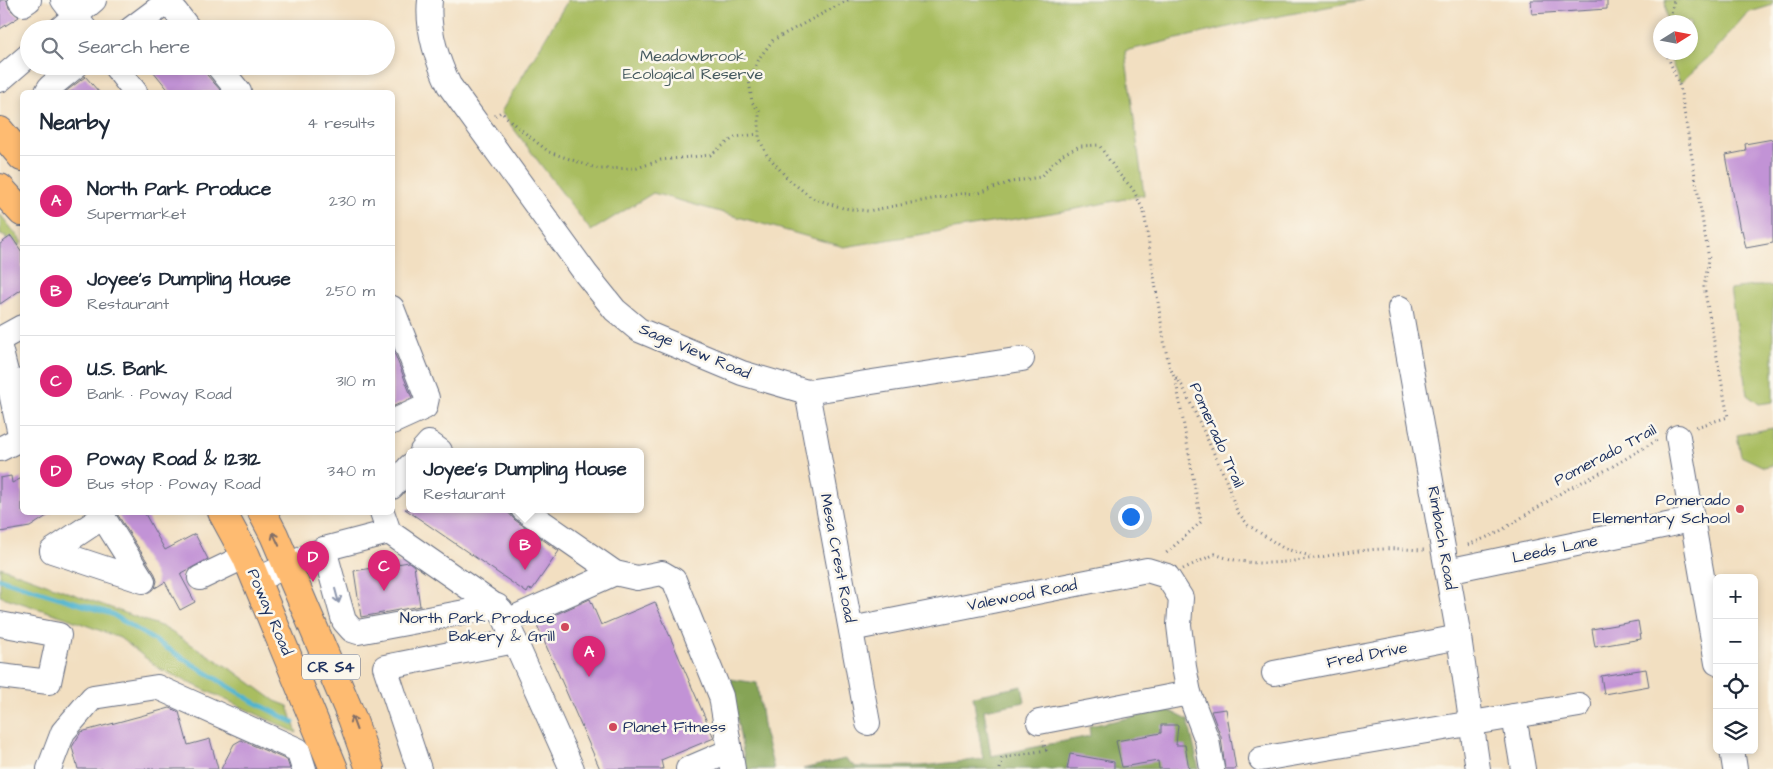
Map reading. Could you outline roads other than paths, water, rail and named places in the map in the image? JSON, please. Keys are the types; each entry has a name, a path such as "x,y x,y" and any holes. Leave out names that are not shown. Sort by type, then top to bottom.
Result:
{"main road":[{"path":"0,131 20,155"},
{"path":"0,188 20,210"},
{"name":"Poway Road","path":"224,515 251,568 334,769"},
{"name":"CR S4","path":"263,515 288,566 352,718 370,769"}],"street":[{"path":"20,0 23,4 29,0"},
{"path":"71,18 94,0"},
{"name":"Sage View Road","path":"430,0 429,12 439,62 449,85 586,274 615,310 639,330 742,373 806,392 1022,358"},
{"path":"143,20 163,5 172,7 182,20"},
{"path":"0,80 20,63"},
{"path":"48,90 65,75"},
{"path":"122,75 133,90"},
{"path":"225,75 237,90"},
{"name":"Rimbach Road","path":"1400,308 1460,636 1478,769"},
{"path":"395,316 428,398 426,407 395,421"},
{"path":"0,339 20,328"},
{"path":"0,348 16,384 14,442"},
{"name":"Mesa Crest Road","path":"806,392 868,723"},
{"path":"1675,435 1713,641"},
{"path":"425,448 429,443 436,448"},
{"path":"395,484 406,471"},
{"path":"529,513 615,572 637,578 662,573 674,580 721,696 731,760 688,769"},
{"name":"Leeds Lane","path":"1446,561 1691,520"},
{"path":"200,578 251,568 288,566 385,522 506,623 572,769"},
{"path":"324,549 344,621 352,630 358,632 506,623"},
{"path":"415,768 385,667 506,623 615,572"},
{"name":"Valewood Road","path":"851,629 1157,573 1181,598 1179,625 1189,693"},
{"path":"0,624 59,635 49,682 0,676"},
{"name":"Fred Drive","path":"1274,673 1460,636"},
{"path":"49,769 63,732 93,697 157,687 298,750 304,769"},
{"path":"1039,722 1189,693 1201,721 1212,769"},
{"path":"1261,759 1580,705"},
{"path":"1514,716 1523,769"},
{"path":"1733,754 1735,769"}],"waterway":[{"path":"0,579 112,614 254,702 293,722"}],"place":[{"name":"Pomerado Elementary School","path":"1740,509"},
{"name":"Joyee's Dumpling House","path":"525,570"},
{"name":"Poway Road & 12312","path":"313,582"},
{"name":"U.S. Bank","path":"384,591"},
{"name":"North Park Produce Bakery & Grill","path":"565,627"},
{"name":"North Park Produce","path":"589,677"},
{"name":"Planet Fitness","path":"613,727"}],"park label":[{"name":"Meadowbrook Ecological Reserve","path":"693,65"}]}
